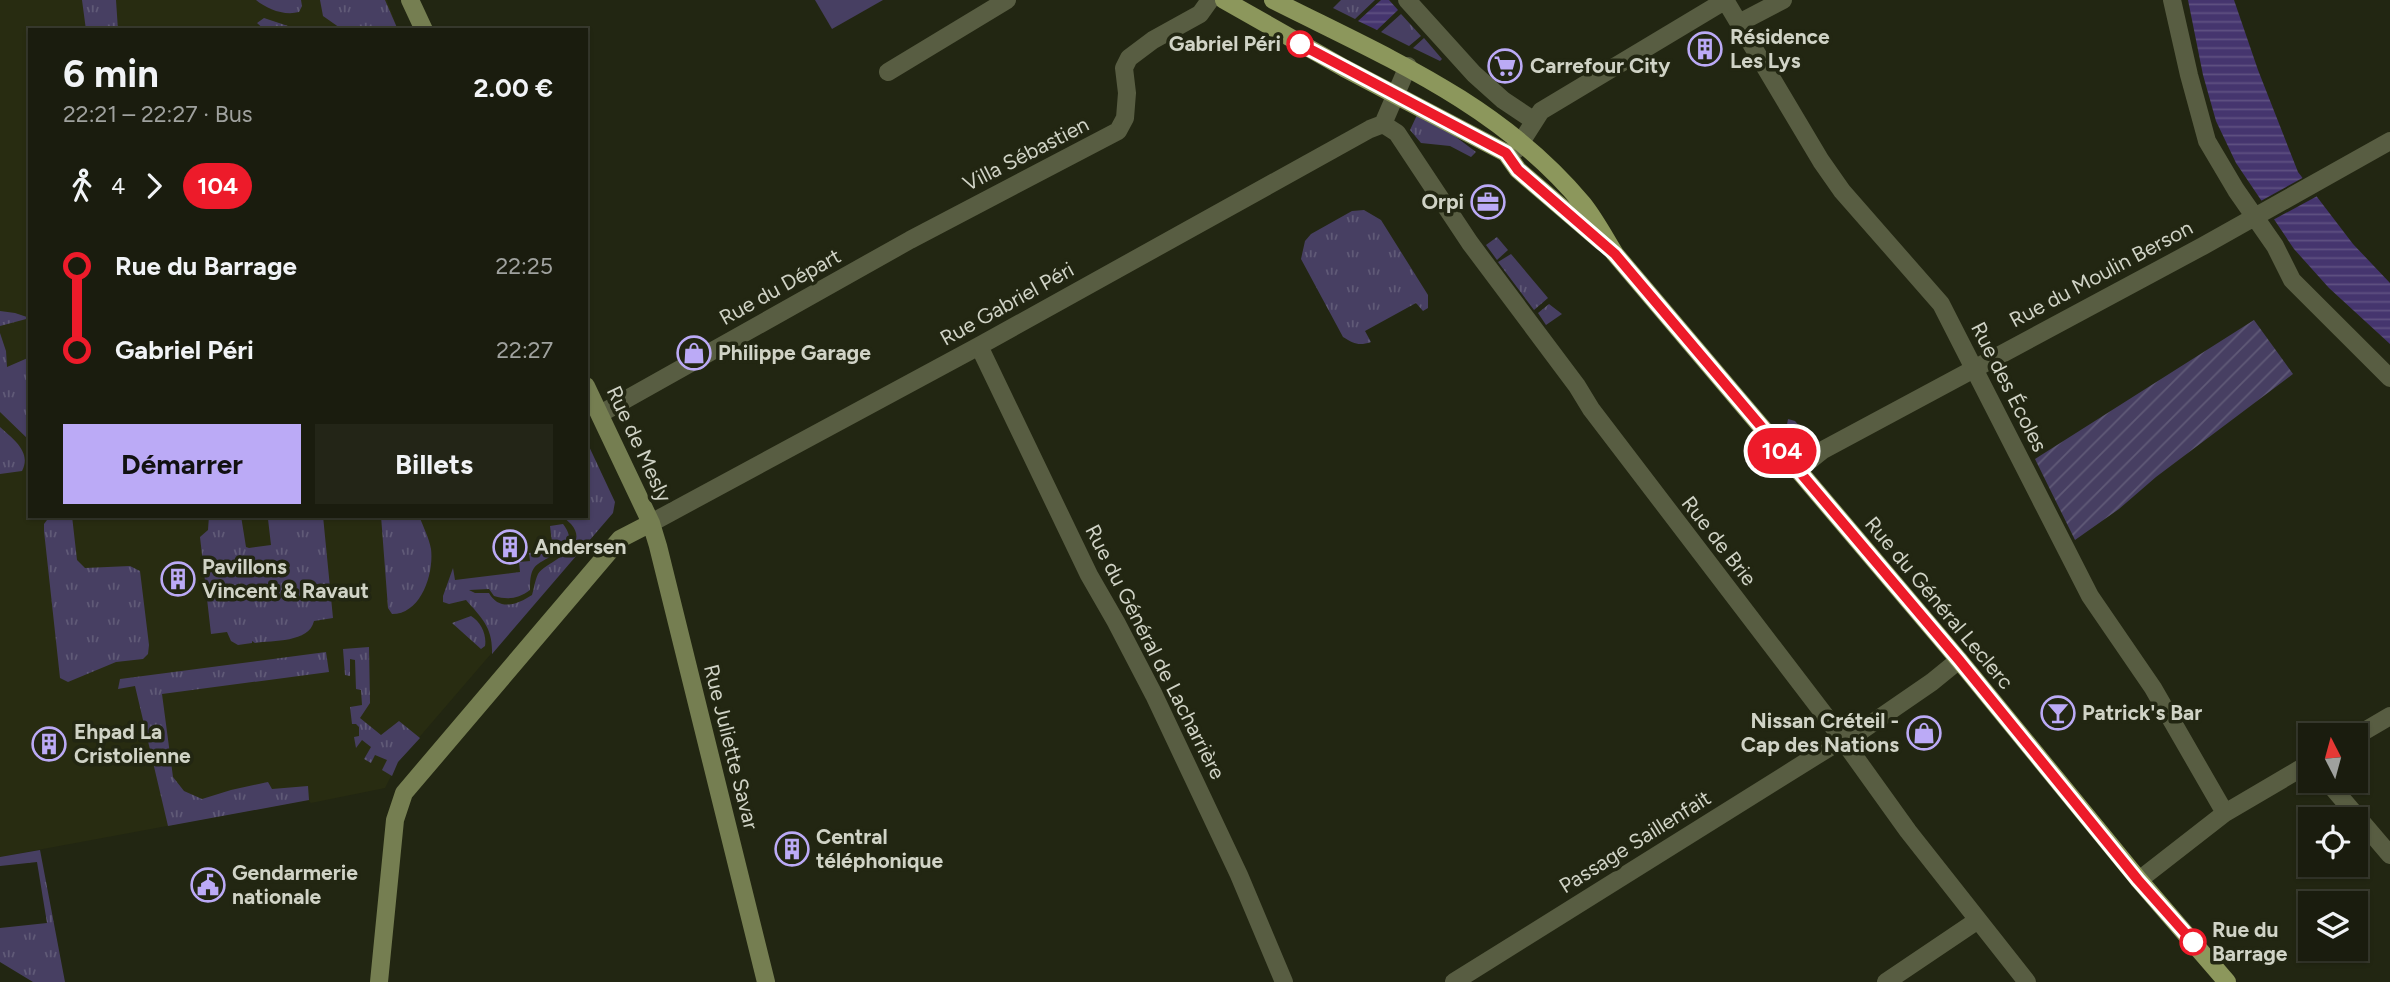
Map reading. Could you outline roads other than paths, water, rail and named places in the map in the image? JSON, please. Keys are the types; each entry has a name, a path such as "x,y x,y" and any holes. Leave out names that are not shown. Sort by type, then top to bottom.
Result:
{"main road":[{"name":"Rue du Général Leclerc","path":"1224,0 1396,96 1506,153 1518,170 1615,254"},
{"name":"Rue du Général Leclerc","path":"1273,0 1408,66 1464,100 1521,140 1584,205 1615,254 1959,660 2138,880 2227,982"}],"street":[{"path":"410,0 423,28"},
{"path":"888,72 1007,0"},
{"name":"Villa Sébastien","path":"910,240 1118,131 1125,118 1127,93 1124,68 1129,58 1153,40 1200,14 1210,0"},
{"path":"1407,0 1474,74 1503,100 1534,120"},
{"path":"1506,153 1516,150 1541,111 1726,0"},
{"name":"Rue des Écoles","path":"1726,0 1821,161 1842,191 1941,304 2091,596 2153,688 2225,813"},
{"path":"1739,23 1783,0"},
{"path":"2172,0 2207,141 2236,190 2275,246 2292,280 2390,378"},
{"path":"1383,124 1408,66"},
{"name":"Rue Gabriel Péri","path":"651,523 1383,124"},
{"name":"Rue de Brie","path":"1383,124 1397,133 1470,243 1577,386 1591,409 1827,718 1908,831 2027,982"},
{"name":"Rue du Moulin Berson","path":"1798,470 1823,450 2249,221 2390,141"},
{"name":"Rue du Départ","path":"600,414 910,240"},
{"name":"Rue du Général de Lacharrière","path":"979,346 1089,575 1154,695 1176,748 1239,875 1284,982"},
{"name":"Rue de Mesly","path":"588,390 651,523"},
{"path":"379,982 395,820 404,793 620,539 651,523"},
{"name":"Rue Juliette Savar","path":"651,523 766,982"},
{"name":"Passage Saillenfait","path":"1454,982 1841,740 1855,735 1959,660"},
{"path":"2368,729 2390,716"},
{"path":"2138,880 2225,813 2298,770"},
{"path":"2337,793 2390,855"},
{"path":"1886,982 1978,920"}],"place":[{"name":"Gabriel Péri","path":"1300,44"},
{"name":"Résidence Les Lys","path":"1705,49"},
{"name":"Carrefour City","path":"1505,66"},
{"name":"Orpi","path":"1488,202"},
{"name":"Philippe Garage","path":"694,353"},
{"name":"Andersen","path":"510,547"},
{"name":"Pavillons Vincent & Ravaut","path":"178,579"},
{"name":"Patrick's Bar","path":"2058,713"},
{"name":"Nissan Créteil - Cap des Nations","path":"1924,733"},
{"name":"Ehpad La Cristolienne","path":"49,744"},
{"name":"Central téléphonique","path":"792,849"},
{"name":"Gendarmerie nationale","path":"208,885"},
{"name":"Rue du Barrage","path":"2193,942"}]}
